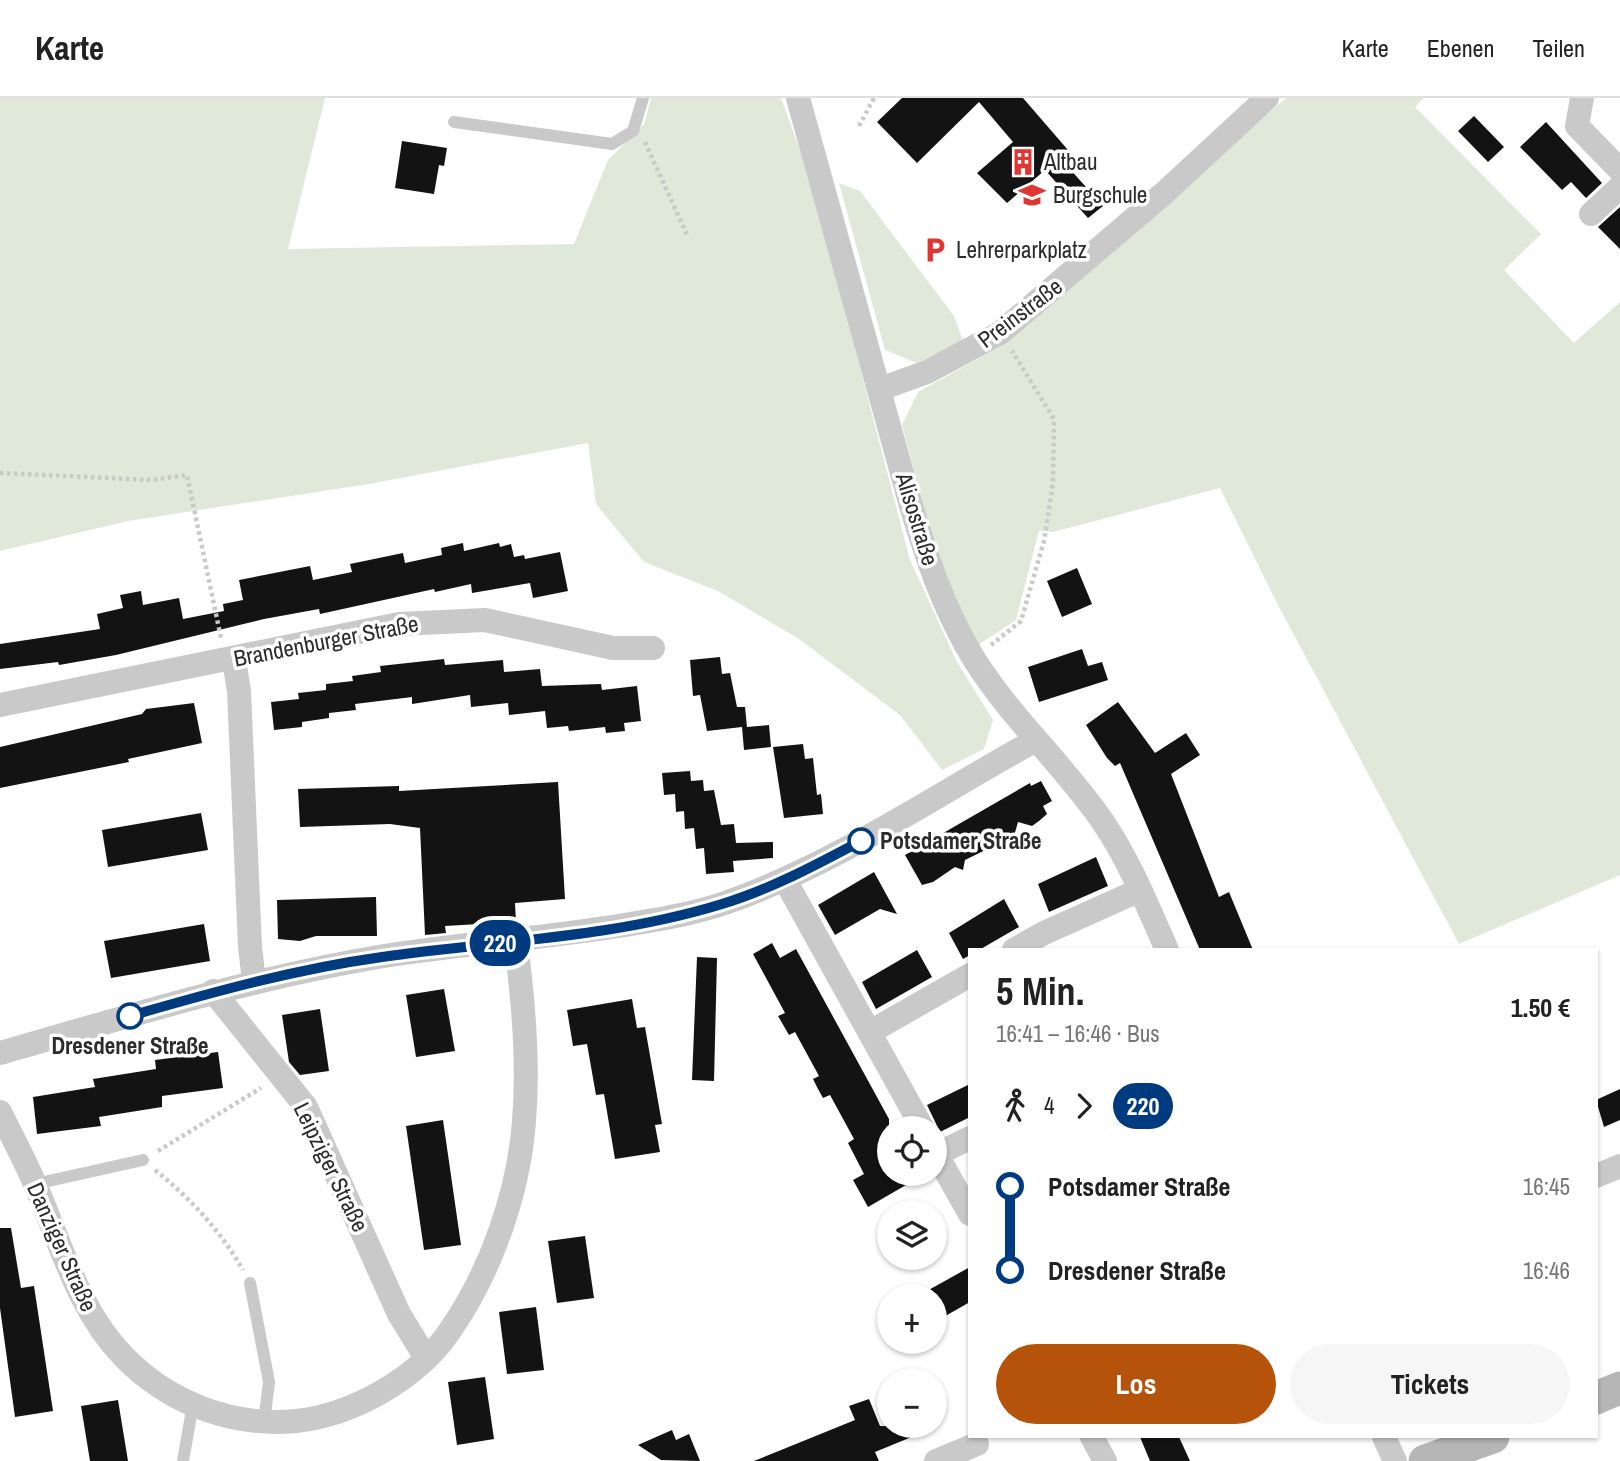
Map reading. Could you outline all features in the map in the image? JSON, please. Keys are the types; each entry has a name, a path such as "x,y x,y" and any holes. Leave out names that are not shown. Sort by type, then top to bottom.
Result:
{"main road":[{"path":"1598,1397 1620,1388"},
{"path":"1425,1461 1490,1438"}],"street":[{"name":"Alisostraße","path":"798,98 927,559 974,658 1103,822 1124,855 1166,948"},
{"name":"Preinstraße","path":"880,389 927,372 1000,333 1163,194 1267,98"},
{"path":"1582,98 1577,126 1620,170"},
{"path":"1591,214 1620,187"},
{"name":"Brandenburger Straße","path":"0,705 234,660 399,624 440,620 485,620 613,648 653,648"},
{"path":"234,660 239,691 250,947 254,981"},
{"path":"0,1053 254,981 381,957 516,942 672,918 723,904 785,880 860,841 1036,740"},
{"path":"785,880 916,1116"},
{"path":"1018,948 1044,933 1140,890"},
{"name":"Danziger Straße","path":"0,1112 96,1323 132,1364 159,1386 193,1404 234,1419 264,1423 319,1418 362,1403 426,1357 450,1331 477,1284 512,1186 524,1124 527,1062 516,942"},
{"path":"870,1032 968,976"},
{"name":"Leipziger Straße","path":"213,991 306,1107 399,1314 426,1357"},
{"path":"947,1147 968,1139"},
{"path":"1598,1175 1620,1166"},
{"path":"947,1172 968,1210"},
{"path":"1093,1438 1105,1461"},
{"path":"1384,1438 1395,1461"},
{"path":"936,1461 977,1444"}],"lane":[{"path":"454,122 600,144 623,140 636,124 643,98"},
{"path":"35,1184 143,1160"},
{"path":"250,1283 269,1382 264,1423"},
{"path":"183,1461 193,1404"}],"path":[{"path":"859,126 874,98"},
{"path":"636,124 688,237"},
{"path":"974,658 1021,621 1044,541 1053,483 1054,419 1000,333"},
{"path":"0,472 153,480 187,475 222,641 234,660"},
{"path":"250,1283 225,1240 183,1193 143,1160 281,1075"}],"green space":[{"path":"0,98 325,98 288,249 574,244 608,160 644,124 651,98 781,98 802,156 832,260 910,560 957,662 993,720 984,749 942,770 900,715 799,639 718,591 644,562 596,504 588,443 369,484 128,521 0,551"},
{"path":"1286,98 1424,98 1415,107 1541,234 1504,270 1574,343 1620,302 1620,875 1459,944 1277,603 1220,488 1053,532 1039,531 1016,620 977,646 936,553 902,425 918,392 1003,345"},
{"path":"839,183 860,191 954,316 963,341 917,363 885,350"}],"building":[{"path":"902,98 1023,98 1068,150 1060,158 1103,206 1088,218 1045,170 1007,203 977,173 1013,142 979,102 917,163 877,122"},
{"path":"1474,116 1504,147 1488,162 1458,131"},
{"path":"1546,122 1602,183 1586,198 1571,182 1562,190 1520,147"},
{"path":"402,141 447,148 444,166 439,165 434,194 395,188"},
{"path":"1620,207 1620,249 1598,227"},
{"path":"463,543 464,551 499,543 500,547 511,544 514,557 524,555 525,559 560,552 568,591 533,598 530,583 472,593 471,584 435,592 434,589 320,614 319,609 264,619 116,655 59,665 58,662 0,669 0,644 100,629 97,614 123,608 120,595 141,591 143,605 179,598 183,619 224,611 223,604 243,600 239,580 310,566 313,580 352,572 350,564 403,553 405,563 442,555 441,548"},
{"path":"1077,568 1092,604 1062,617 1047,581"},
{"path":"1082,649 1088,666 1102,662 1108,680 1039,702 1028,667"},
{"path":"720,657 722,674 730,673 737,707 745,707 747,727 769,725 771,747 744,750 742,727 707,731 700,695 693,696 690,660"},
{"path":"444,659 445,665 503,660 504,672 540,669 542,686 601,684 602,690 637,686 641,721 624,723 625,731 606,733 605,727 569,731 568,726 547,728 545,711 509,715 508,703 471,707 470,695 412,704 412,697 355,704 356,710 329,713 329,718 302,722 302,727 274,730 271,702 299,699 298,693 326,690 326,684 353,681 352,676 381,672 380,666"},
{"path":"1118,702 1155,753 1186,733 1200,755 1171,774 1219,897 1229,892 1252,948 1199,948 1120,763 1115,766 1107,758 1086,725"},
{"path":"194,703 202,743 128,759 129,762 0,788 0,747 142,714 146,709"},
{"path":"803,744 805,759 813,758 817,795 821,794 823,814 784,818 773,747"},
{"path":"690,771 691,781 703,780 704,791 714,790 721,825 734,824 736,843 773,842 773,858 733,861 734,872 706,874 704,848 696,849 694,828 685,829 684,811 676,812 675,794 664,795 662,773"},
{"path":"1041,781 1052,801 1043,806 1047,814 1039,821 1032,826 1018,822 1014,836 965,860 963,870 955,867 933,882 922,885 905,855 1030,783 1031,786"},
{"path":"558,782 565,899 515,903 516,922 445,926 446,933 425,935 420,828 390,824 300,827 298,789 399,786 399,791"},
{"path":"201,813 208,850 108,867 102,830"},
{"path":"1096,857 1108,886 1049,912 1038,884"},
{"path":"874,872 897,914 880,909 835,935 818,905"},
{"path":"376,897 377,936 316,936 300,941 278,939 277,900"},
{"path":"1004,899 1019,927 982,948 968,948 968,956 963,959 949,933"},
{"path":"204,924 210,961 111,978 104,941"},
{"path":"772,943 780,958 796,949 887,1116 877,1116 877,1186 904,1186 868,1207 853,1180 864,1174 848,1143 854,1139 830,1095 823,1098 818,1089 813,1079 819,1076 795,1032 789,1035 778,1016 785,1013 753,954"},
{"path":"917,950 932,977 876,1009 862,982"},
{"path":"697,957 717,958 714,1081 692,1080"},
{"path":"444,989 455,1051 416,1057 406,995"},
{"path":"632,999 637,1028 645,1027 662,1124 655,1125 660,1152 615,1159 604,1094 596,1095 587,1044 573,1046 567,1010"},
{"path":"320,1009 329,1071 300,1075 289,1062 282,1015"},
{"path":"218,1052 223,1088 162,1096 162,1107 99,1117 101,1126 37,1134 33,1097 95,1087 93,1079 156,1069 155,1060"},
{"path":"968,1085 968,1118 947,1128 947,1116 932,1116 927,1105"},
{"path":"1620,1089 1620,1120 1604,1127 1598,1099"},
{"path":"443,1120 461,1245 424,1250 406,1126"},
{"path":"0,1228 11,1228 21,1288 34,1286 53,1411 15,1417 0,1308"},
{"path":"585,1236 594,1298 557,1303 548,1241"},
{"path":"968,1268 968,1303 947,1315 947,1284 939,1284"},
{"path":"536,1307 544,1370 507,1374 499,1312"},
{"path":"485,1377 494,1439 457,1445 448,1382"},
{"path":"869,1399 877,1419 877,1438 909,1438 875,1452 879,1461 754,1461 855,1420 849,1406"},
{"path":"118,1400 128,1461 90,1461 81,1406"},
{"path":"672,1430 676,1440 689,1434 700,1461 661,1460 638,1445"},
{"path":"1140,1438 1179,1438 1190,1461 1150,1461"}],"bus line":[{"name":"220","path":"130,1016 254,981 381,957 516,942 672,918 723,904 785,880 861,841"}],"place":[{"name":"Altbau","path":"1023,162"},
{"name":"Burgschule","path":"1032,195"},
{"name":"Lehrerparkplatz","path":"935,250"},
{"name":"Potsdamer Straße","path":"861,841"},
{"name":"Dresdener Straße","path":"130,1016"}]}
